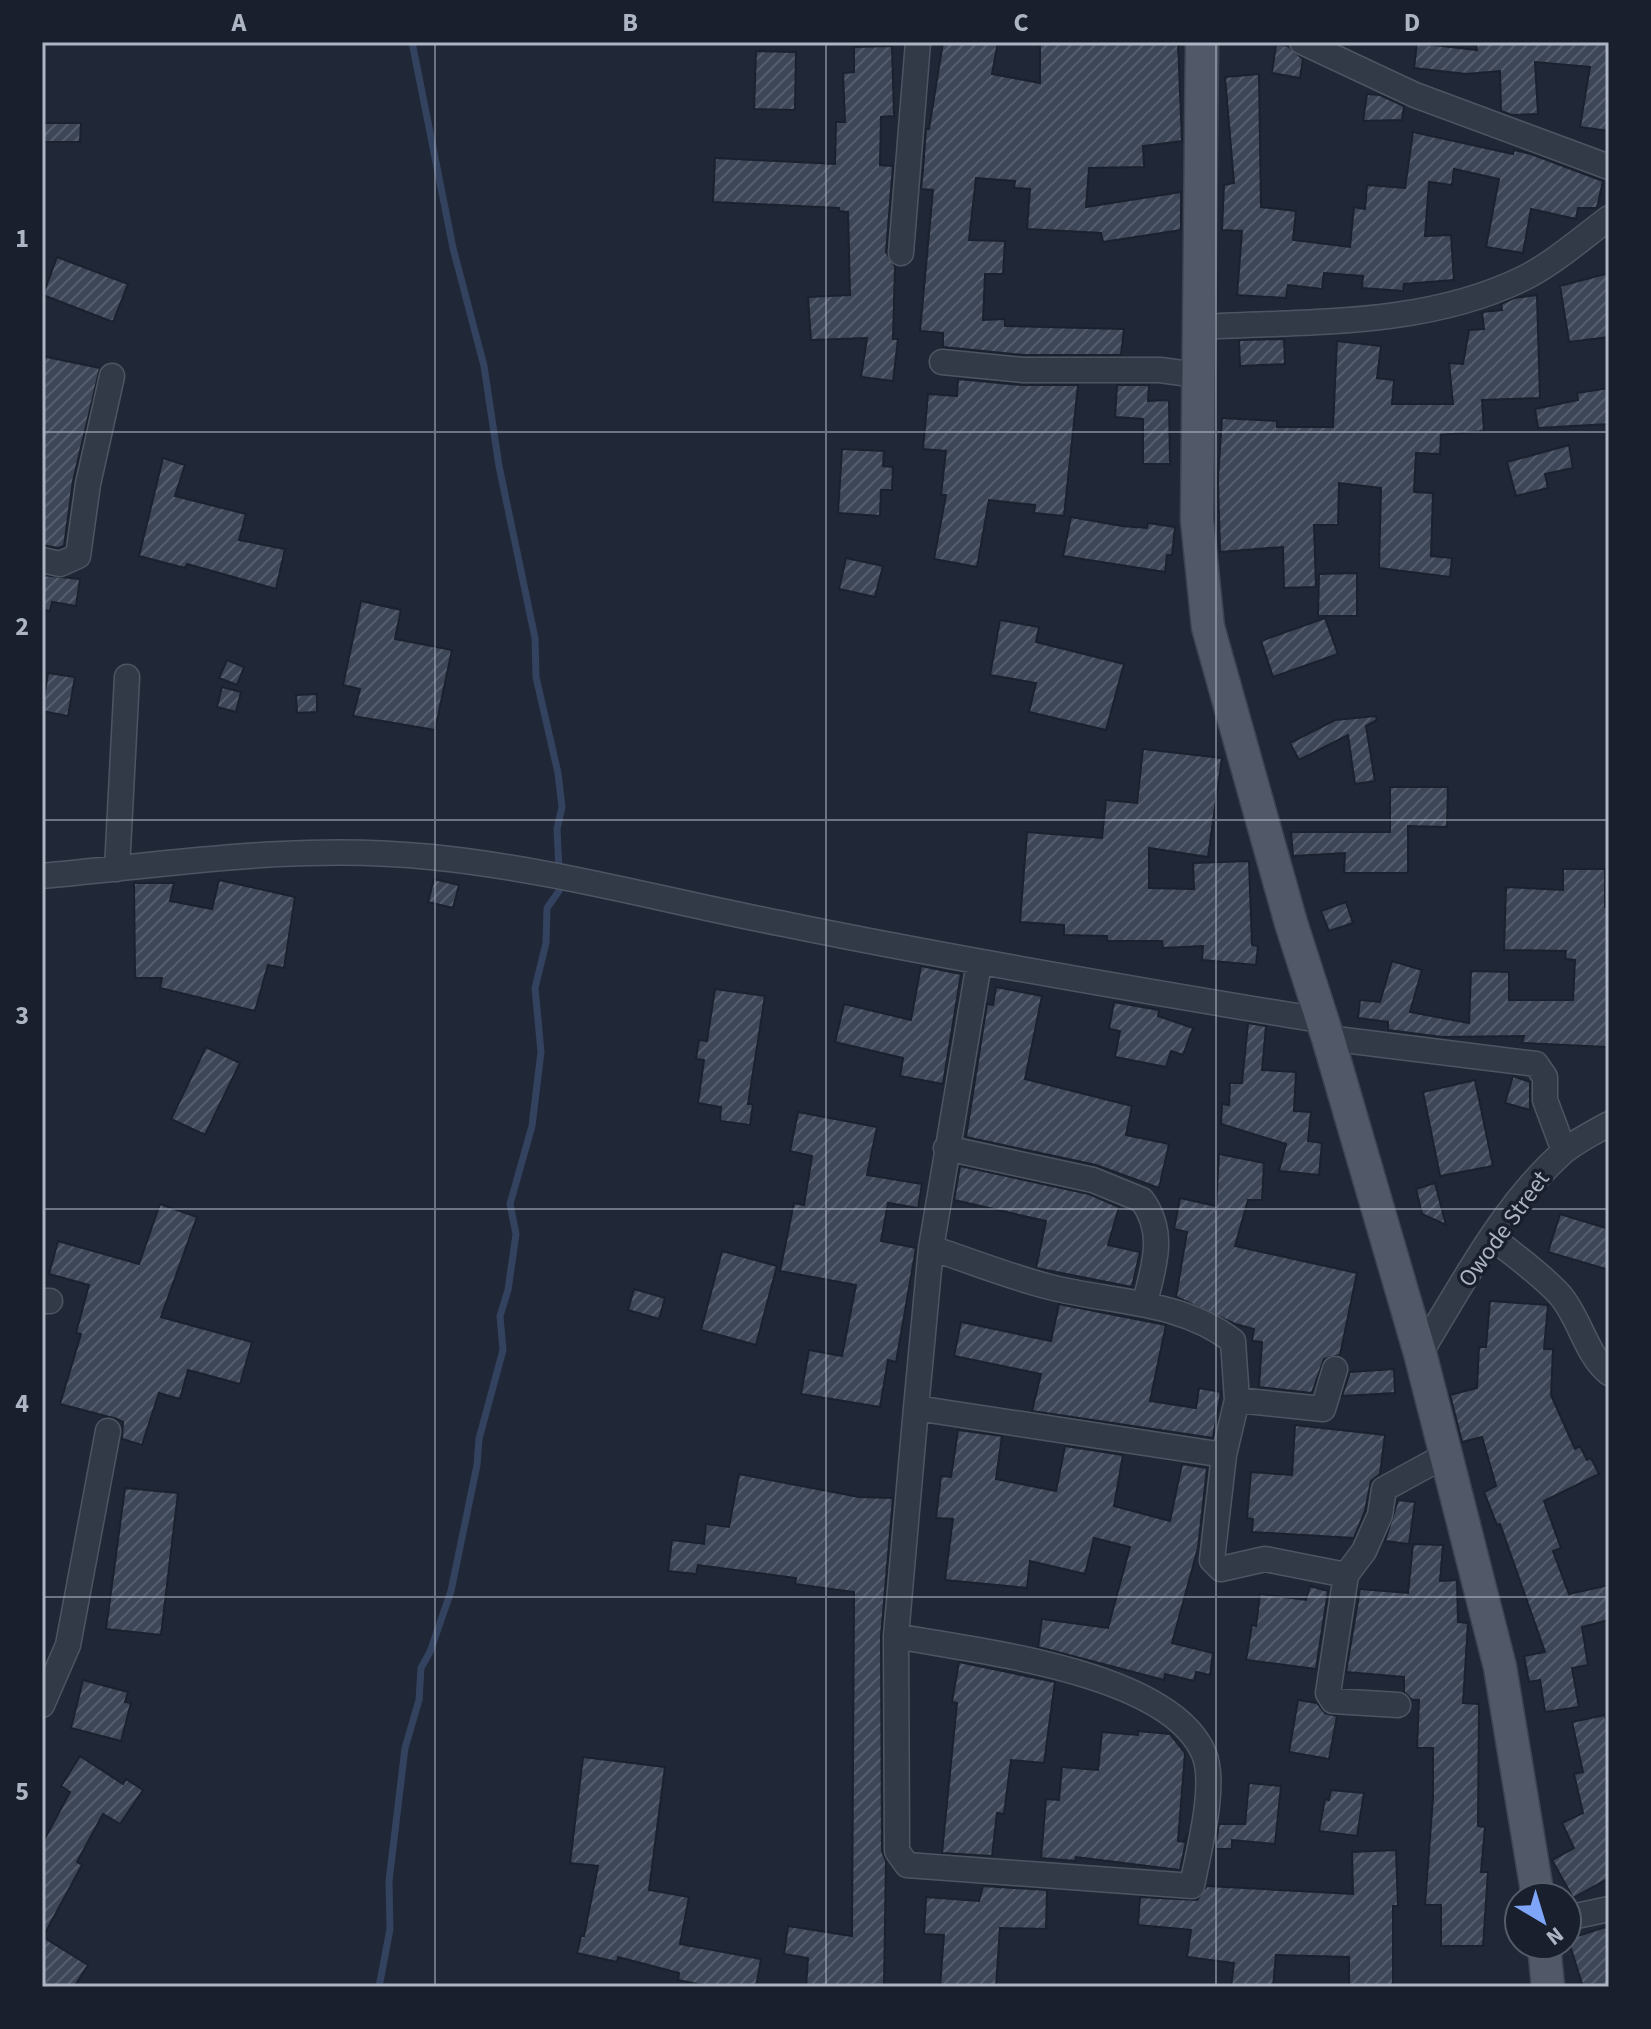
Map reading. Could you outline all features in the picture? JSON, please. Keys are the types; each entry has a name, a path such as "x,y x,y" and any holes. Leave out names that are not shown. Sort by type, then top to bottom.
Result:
{"main road":[{"path":"1202,42 1197,375 1201,415 1197,520 1208,627 1420,1353 1500,1667 1535,1881"},
{"path":"1546,1961 1548,1987"}],"street":[{"path":"901,253 918,42"},
{"path":"1302,42 1415,95 1609,167"},
{"path":"1200,327 1383,317 1434,310 1475,298 1526,277 1609,218"},
{"path":"942,362 1023,370 1160,370 1197,375"},
{"path":"42,560 60,564 78,556 88,484 112,376"},
{"path":"117,869 127,677"},
{"path":"42,876 247,854 337,852 429,856 533,870 664,901 1324,1029 1522,1059 1536,1064 1545,1077 1545,1100 1564,1151"},
{"path":"896,1636 1068,1669 1141,1696 1183,1721 1205,1755 1207,1795 1192,1886 1089,1881 907,1865 897,1851 896,1636 916,1408 931,1248 979,963"},
{"name":"Owode Street","path":"1420,1353 1518,1202 1564,1151 1609,1124"},
{"path":"946,1148 1093,1180 1142,1200 1157,1230 1157,1251 1145,1302"},
{"path":"1493,1238 1560,1295 1585,1333 1599,1365 1609,1373"},
{"path":"931,1248 1051,1287 1145,1302 1216,1328 1233,1341 1237,1400 1224,1455 1212,1560 1221,1569 1265,1559 1346,1575"},
{"path":"1237,1400 1323,1409 1335,1369"},
{"path":"916,1408 1224,1455"},
{"path":"42,1705 68,1645 108,1431"},
{"path":"1398,1705 1333,1701 1328,1693 1346,1575 1364,1551 1380,1515 1384,1489 1446,1455"},
{"path":"1583,1915 1609,1909"}],"building":[{"path":"943,42 998,42 992,74 1040,83 1040,42 1178,42 1182,141 1143,146 1144,167 1089,168 1086,207 1181,192 1181,230 1103,242 1101,233 1027,229 1030,189 1014,188 1015,181 976,178 969,240 1005,241 1003,274 985,274 983,320 1005,319 1005,326 1124,329 1121,355 1024,355 943,347 943,333 920,331 933,190 921,189 926,129 929,129"},
{"path":"1476,42 1609,42 1609,131 1580,127 1590,67 1535,62 1538,114 1512,115 1501,111 1500,71 1466,74 1414,68 1417,43 1477,50"},
{"path":"1276,44 1288,46 1303,59 1300,78 1272,73"},
{"path":"892,46 894,116 881,117 880,165 893,166 886,252 895,266 893,339 898,339 893,381 861,377 867,338 811,340 808,297 850,295 848,212 839,211 839,208 713,202 715,158 835,164 836,122 845,122 843,73 854,72 854,47"},
{"path":"756,51 796,52 795,110 754,109"},
{"path":"1259,74 1261,207 1296,211 1293,240 1350,247 1354,207 1365,209 1367,185 1405,188 1413,132 1513,154 1514,150 1531,154 1603,181 1597,208 1578,208 1576,219 1531,209 1523,253 1486,247 1499,179 1454,169 1452,185 1429,182 1425,236 1451,235 1454,280 1404,284 1403,291 1362,288 1363,276 1324,273 1322,289 1288,285 1286,298 1237,295 1242,231 1222,230 1224,185 1234,183 1225,77"},
{"path":"1367,94 1380,95 1404,106 1402,120 1363,121"},
{"path":"42,123 81,123 80,142 42,142"},
{"path":"57,257 128,284 113,322 43,295"},
{"path":"1609,273 1609,337 1569,342 1560,286"},
{"path":"1537,295 1540,398 1482,400 1484,431 1441,435 1440,454 1416,453 1414,492 1433,493 1431,556 1452,558 1450,577 1379,568 1381,488 1339,483 1338,525 1314,525 1316,587 1284,588 1283,547 1220,552 1218,479 1222,418 1277,421 1277,427 1333,427 1337,341 1381,346 1377,378 1394,380 1392,404 1453,404 1449,363 1463,364 1469,330 1484,329 1482,312 1502,310 1501,304 1514,298"},
{"path":"1284,339 1285,364 1240,366 1239,340"},
{"path":"42,356 100,368 73,481 64,546 58,548 42,545"},
{"path":"958,379 1022,385 1078,385 1064,516 1034,513 1035,505 989,500 977,567 934,559 946,495 941,495 946,451 923,449 928,394 957,396"},
{"path":"1117,385 1149,385 1148,401 1169,400 1170,464 1143,464 1143,419 1115,417"},
{"path":"1609,388 1609,424 1538,428 1535,409 1578,400 1577,393"},
{"path":"1569,445 1573,468 1545,474 1548,488 1516,496 1507,462"},
{"path":"842,449 884,451 883,466 893,467 892,490 881,490 880,516 838,513"},
{"path":"163,458 185,465 175,496 246,514 239,540 285,549 276,589 187,564 185,568 139,556"},
{"path":"1071,517 1122,526 1147,528 1148,523 1175,527 1172,555 1167,555 1165,572 1063,556"},
{"path":"846,558 883,566 875,597 839,589"},
{"path":"1357,573 1357,616 1318,616 1319,574"},
{"path":"42,575 80,579 76,606 52,602 50,611 42,610"},
{"path":"361,601 401,610 395,639 452,650 435,730 353,716 360,689 343,685"},
{"path":"1325,618 1338,654 1273,677 1261,641"},
{"path":"1000,620 1039,627 1036,642 1124,664 1106,730 1029,712 1036,683 990,675"},
{"path":"227,660 244,667 237,685 219,678"},
{"path":"48,673 75,677 68,716 42,711"},
{"path":"222,687 241,692 236,712 217,707"},
{"path":"317,694 317,712 297,713 296,695"},
{"path":"1376,716 1377,720 1366,726 1375,781 1355,784 1348,735 1299,760 1290,743 1335,720"},
{"path":"1143,749 1222,758 1208,857 1149,848 1149,888 1194,889 1193,863 1249,861 1252,945 1258,946 1256,965 1202,960 1203,946 1163,948 1162,941 1107,941 1107,936 1064,935 1064,925 1020,922 1027,832 1102,838 1106,800 1137,803"},
{"path":"1390,787 1448,787 1447,827 1408,826 1408,873 1344,873 1345,853 1293,856 1291,832 1390,832"},
{"path":"1563,869 1605,869 1605,907 1609,907 1607,1047 1522,1043 1524,1036 1442,1037 1388,1030 1388,1022 1358,1018 1360,1000 1380,1002 1392,961 1422,970 1410,1012 1469,1023 1471,971 1509,972 1509,1000 1573,1000 1575,960 1565,959 1566,951 1504,950 1506,887 1563,890"},
{"path":"434,879 459,885 453,908 428,902"},
{"path":"219,880 295,897 284,968 268,965 255,1011 160,988 162,978 135,978 134,883 174,883 170,901 212,909"},
{"path":"1346,902 1353,923 1329,931 1321,911"},
{"path":"921,966 961,974 943,1084 900,1076 903,1058 835,1042 844,1004 911,1020"},
{"path":"996,987 1042,996 1025,1079 1132,1106 1126,1135 1169,1144 1159,1188 1096,1165 966,1137 987,1004 993,1005"},
{"path":"715,989 765,996 748,1104 753,1104 750,1125 720,1121 721,1107 698,1103 704,1060 696,1059 699,1040 707,1041"},
{"path":"1114,1002 1159,1010 1158,1016 1193,1028 1183,1055 1171,1051 1166,1067 1115,1057 1120,1031 1109,1029"},
{"path":"1248,1023 1266,1026 1262,1070 1296,1072 1294,1111 1311,1112 1308,1141 1322,1143 1319,1175 1279,1171 1286,1144 1221,1124 1222,1104 1229,1105 1230,1083 1242,1083"},
{"path":"206,1047 240,1063 205,1135 171,1119"},
{"path":"1513,1076 1530,1082 1530,1110 1505,1103"},
{"path":"1475,1080 1493,1166 1440,1176 1423,1092"},
{"path":"798,1112 877,1127 867,1175 922,1184 918,1208 888,1203 881,1241 916,1248 896,1362 888,1360 880,1407 801,1394 809,1350 842,1356 856,1285 780,1271 794,1203 804,1205 812,1156 790,1151"},
{"path":"1219,1154 1264,1163 1262,1200 1248,1200 1235,1246 1357,1273 1340,1355 1324,1359 1312,1393 1259,1387 1262,1342 1252,1341 1254,1329 1235,1324 1176,1297 1187,1232 1174,1229 1180,1198 1216,1206"},
{"path":"960,1166 1089,1194 1119,1207 1108,1245 1140,1252 1132,1287 1036,1268 1046,1221 954,1200"},
{"path":"1435,1183 1446,1225 1422,1214 1416,1189"},
{"path":"160,1204 197,1217 161,1317 252,1342 240,1384 188,1370 180,1399 159,1393 142,1445 122,1439 123,1422 117,1419 60,1404 81,1334 76,1333 89,1285 49,1274 58,1241 139,1264"},
{"path":"1560,1214 1609,1229 1609,1270 1548,1252"},
{"path":"722,1251 777,1266 756,1345 701,1330"},
{"path":"634,1289 665,1298 659,1319 628,1310"},
{"path":"1490,1301 1548,1305 1544,1349 1553,1349 1551,1395 1575,1449 1580,1446 1599,1474 1544,1501 1561,1548 1553,1551 1569,1594 1609,1585 1609,1620 1582,1627 1588,1665 1572,1668 1579,1707 1545,1712 1540,1680 1529,1682 1524,1656 1545,1652 1500,1524 1497,1525 1484,1492 1496,1486 1482,1437 1462,1442 1450,1395 1477,1388 1479,1347 1486,1347"},
{"path":"1059,1304 1166,1325 1150,1401 1196,1408 1199,1388 1221,1392 1213,1438 1032,1411 1041,1374 954,1356 961,1322 1051,1341"},
{"path":"1394,1369 1395,1393 1342,1396 1350,1372"},
{"path":"1295,1425 1385,1435 1380,1474 1371,1481 1365,1511 1354,1538 1252,1532 1253,1519 1247,1518 1251,1472 1292,1475"},
{"path":"958,1430 1002,1436 996,1479 1056,1491 1065,1446 1123,1455 1114,1506 1170,1521 1182,1464 1207,1468 1198,1548 1172,1643 1213,1653 1210,1675 1196,1672 1194,1681 1165,1674 1164,1680 1038,1647 1042,1619 1108,1628 1130,1547 1094,1538 1085,1574 1030,1561 1027,1588 945,1580 953,1519 936,1518 941,1476 951,1477"},
{"path":"739,1474 859,1497 893,1498 881,1636 882,1851 886,1861 884,1987 806,1987 808,1958 784,1954 788,1926 852,1936 854,1592 795,1584 796,1578 698,1565 696,1574 668,1571 672,1540 704,1544 706,1524 729,1527"},
{"path":"125,1488 178,1493 161,1635 106,1629"},
{"path":"1398,1500 1415,1502 1409,1544 1385,1541"},
{"path":"1413,1544 1443,1545 1440,1581 1457,1580 1458,1622 1468,1623 1463,1703 1479,1704 1478,1826 1485,1827 1481,1872 1488,1872 1483,1946 1441,1946 1441,1905 1425,1905 1433,1798 1433,1748 1417,1748 1419,1700 1412,1700 1404,1692 1404,1677 1346,1672 1360,1589 1408,1593"},
{"path":"1310,1586 1328,1591 1316,1669 1246,1660 1252,1625 1256,1626 1260,1594 1306,1600"},
{"path":"959,1662 1055,1682 1044,1763 1011,1760 1004,1814 997,1813 992,1856 942,1853 957,1703 952,1702"},
{"path":"83,1680 128,1692 125,1702 131,1703 121,1741 71,1728"},
{"path":"1298,1700 1317,1703 1325,1713 1337,1716 1329,1759 1289,1752"},
{"path":"1605,1715 1609,1733 1609,1878 1583,1892 1583,1881 1564,1881 1552,1860 1574,1848 1562,1823 1583,1813 1574,1774 1583,1772 1572,1722"},
{"path":"1138,1731 1170,1734 1185,1753 1178,1841 1184,1842 1188,1832 1180,1870 1076,1857 1075,1861 1041,1858 1046,1799 1059,1800 1062,1767 1098,1770 1102,1732 1138,1735"},
{"path":"80,1756 123,1784 126,1779 143,1790 120,1824 103,1814 77,1862 82,1865 43,1937 88,1965 74,1987 42,1987 42,1844 70,1792 61,1786"},
{"path":"583,1757 665,1767 649,1890 689,1897 680,1944 761,1959 756,1987 712,1987 678,1980 679,1973 618,1957 617,1962 577,1953 581,1936 584,1936 598,1866 570,1863"},
{"path":"1249,1783 1281,1786 1275,1844 1232,1840 1232,1849 1215,1849 1219,1824 1245,1824"},
{"path":"1331,1790 1364,1793 1357,1836 1319,1831 1325,1799 1329,1800"},
{"path":"1396,1850 1398,1906 1393,1906 1393,1987 1349,1987 1349,1957 1276,1955 1273,1987 1231,1987 1234,1963 1187,1957 1191,1930 1138,1925 1140,1897 1197,1900 1207,1886 1353,1894 1352,1852"},
{"path":"983,1886 1047,1890 1046,1929 1000,1928 996,1987 940,1987 944,1935 924,1934 926,1897 979,1901"},
{"path":"1609,1926 1609,1987 1583,1987 1575,1961 1583,1961 1583,1934"}],"waterway":[{"path":"412,42 453,248 484,366 499,466 535,638 536,677 558,773 562,807 557,829 559,870"},
{"path":"379,1987 390,1929 389,1881 405,1748 419,1700 421,1668 430,1652 451,1591 477,1465 479,1439 503,1350 500,1316 508,1290 516,1234 510,1204 532,1126 541,1052 535,988 546,943 547,908 559,891 559,883"}]}
